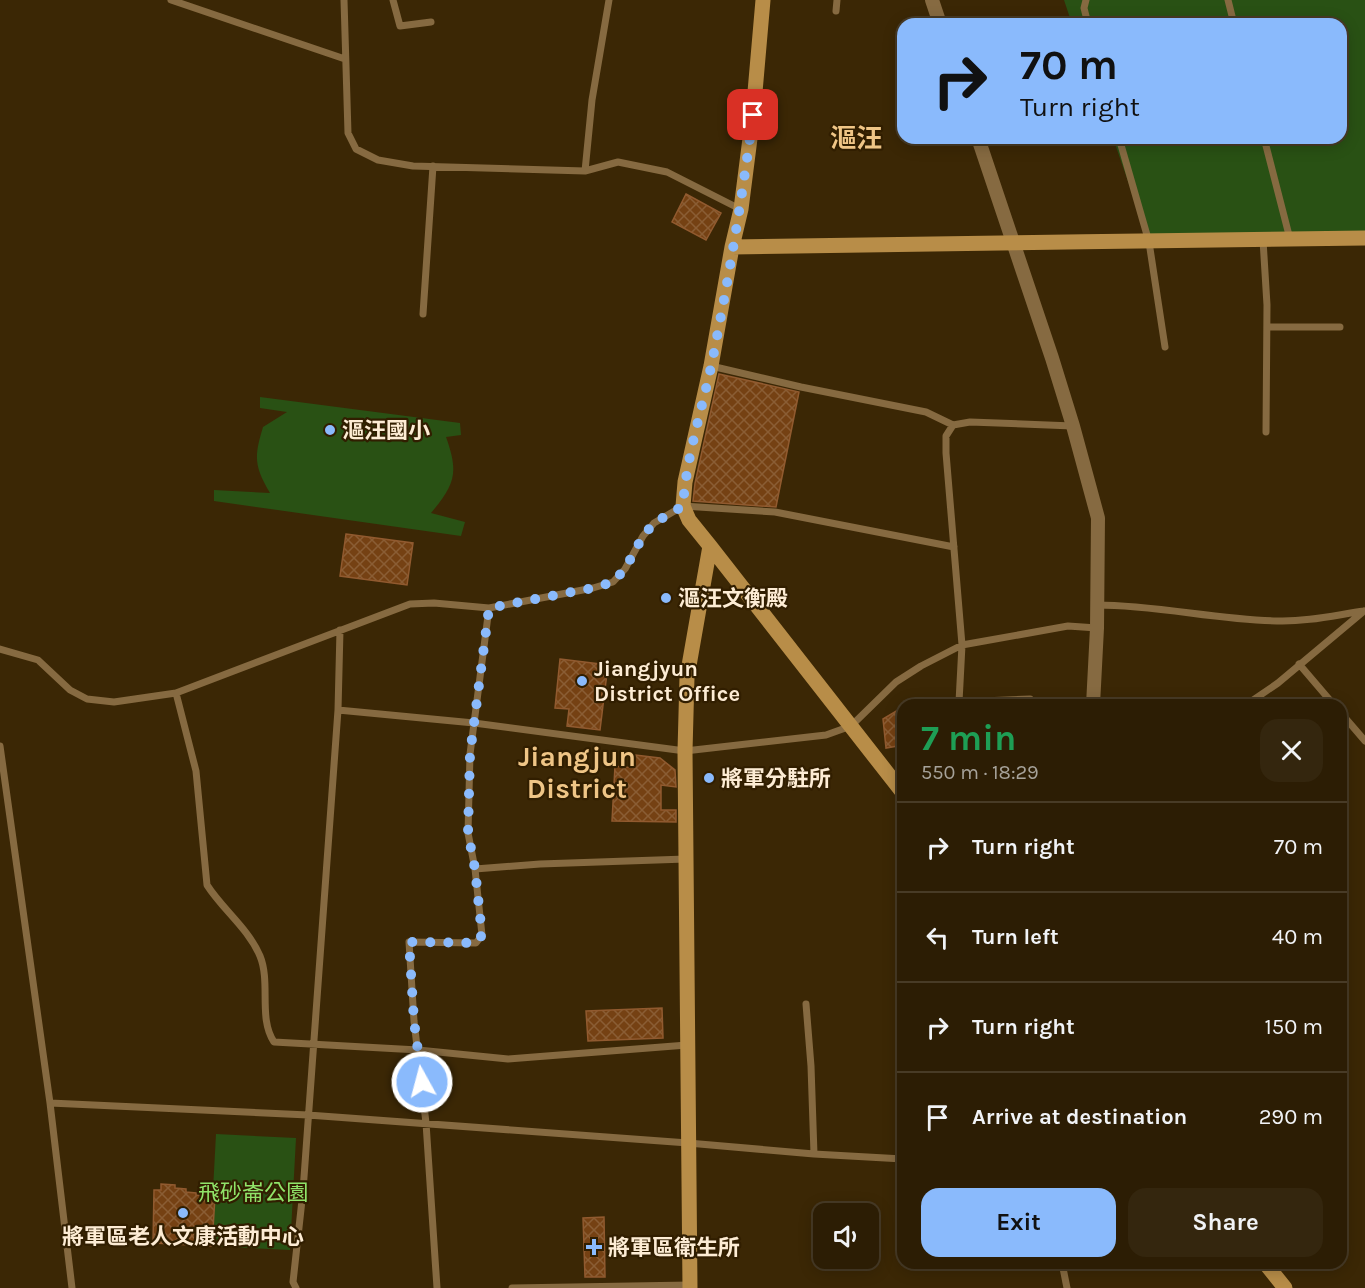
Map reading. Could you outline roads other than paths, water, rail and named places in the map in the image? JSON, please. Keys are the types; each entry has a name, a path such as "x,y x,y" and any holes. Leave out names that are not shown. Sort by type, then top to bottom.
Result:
{"street":[{"path":"763,0 753,115 741,209 711,366 685,482 683,506 689,520 897,785"},
{"path":"932,0 938,18"},
{"path":"980,144 1073,426 1098,518 1097,628 1093,699"},
{"path":"732,248 1365,238"},
{"path":"690,1287 685,751 687,676 710,546"},
{"path":"1270,1269 1285,1288"}],"lane":[{"path":"171,0 345,59"},
{"path":"344,0 348,133 356,149 378,160 413,166 585,171 618,162 667,172 741,209"},
{"path":"393,0 400,26 431,22"},
{"path":"585,171 592,100 609,0"},
{"path":"836,11 837,0"},
{"path":"1086,0 1084,8 1086,18"},
{"path":"1228,0 1232,18"},
{"path":"1121,144 1149,242 1166,347"},
{"path":"1266,144 1290,240"},
{"path":"423,314 434,166"},
{"path":"1263,240 1268,327 1266,432"},
{"path":"1268,327 1340,327"},
{"path":"711,366 926,412 953,425 970,422 1073,426"},
{"path":"953,425 946,436 946,453 962,645 959,699"},
{"path":"0,649 38,660 70,690 87,699 114,702 176,693 410,603 489,608 613,582 625,569 643,536 654,523 683,506 775,512 954,547"},
{"path":"1097,605 1126,605 1277,621 1314,619 1365,610"},
{"path":"437,1288 426,1123 414,1021 409,942 476,943 482,935 475,869 468,833 470,754 489,608"},
{"path":"1255,699 1278,683 1365,610"},
{"path":"338,710 474,723 685,751 826,735 850,726 896,682 962,645 1068,626 1097,628"},
{"path":"296,1288 293,1282 308,1115 338,710 340,630"},
{"path":"1299,664 1329,699"},
{"path":"176,693 196,771 207,885 216,899 233,915 260,957 265,984 268,1032 274,1042 418,1050 508,1059 688,1045"},
{"path":"1347,720 1365,741"},
{"path":"0,746 50,1103 72,1288"},
{"path":"475,869 540,864 686,859"},
{"path":"806,1004 814,1154"},
{"path":"50,1103 308,1115 897,1159"},
{"path":"1063,1269 1067,1288"},
{"path":"512,1288 690,1287"}],"place":[{"name":"漚汪國小","path":"330,430"},
{"name":"漚汪文衡殿","path":"666,598"},
{"name":"Jiangjyun District Office","path":"582,681"},
{"name":"將軍分駐所","path":"709,778"},
{"name":"將軍區老人文康活動中心","path":"183,1213"},
{"name":"將軍區衛生所","path":"594,1247"}],"district":[{"name":"漚汪","path":"856,138"},
{"name":"Jiangjun District","path":"577,772"}],"park label":[{"name":"飛砂崙公園","path":"253,1192"}]}
